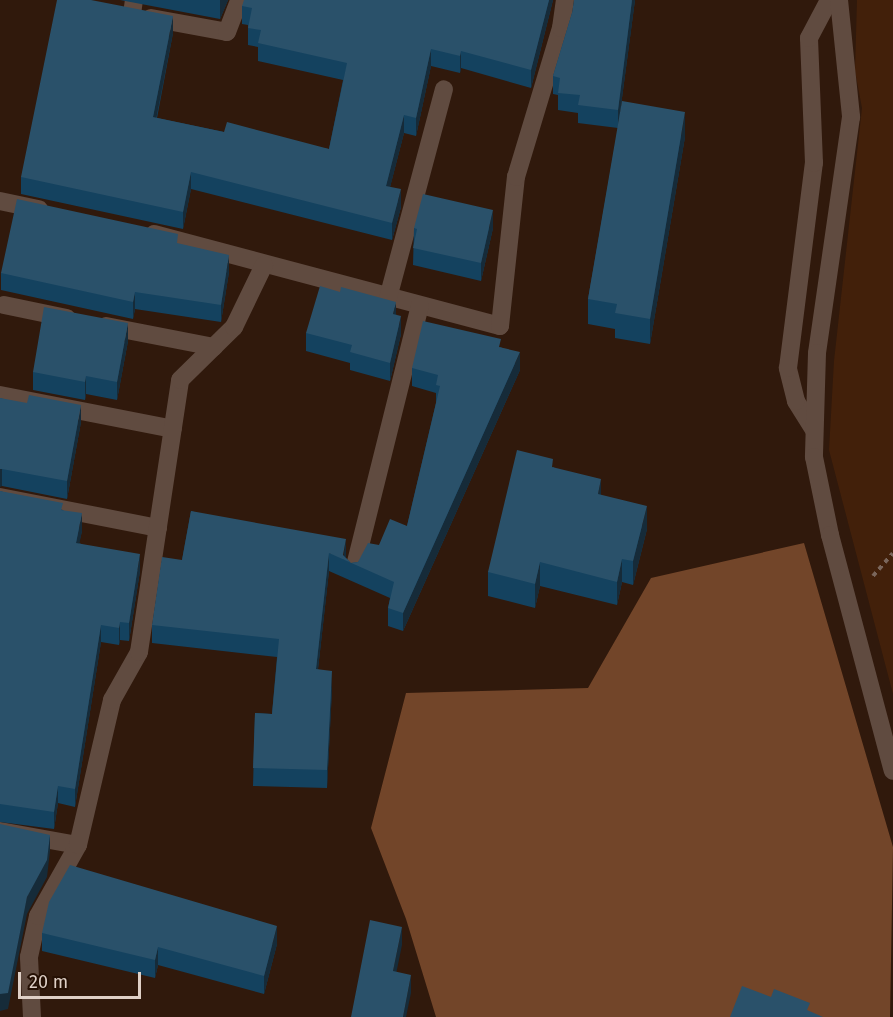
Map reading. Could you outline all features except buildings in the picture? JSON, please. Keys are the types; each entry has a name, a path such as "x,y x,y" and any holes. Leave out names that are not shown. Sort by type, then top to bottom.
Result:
{"street":[{"path":"110,10 133,7 227,32 239,0"},
{"path":"133,229 224,250 264,265 500,326 516,177 561,28 565,0"},
{"path":"814,430 796,401 788,368 814,163 809,38 830,0"},
{"path":"839,0 851,117 817,353 814,457 830,535 893,771"},
{"path":"388,298 444,89"},
{"path":"0,201 56,212"},
{"path":"32,1017 29,957 38,916 78,845 112,700 139,652 180,380 234,327 264,265"},
{"path":"4,305 214,347"},
{"path":"354,570 420,306"},
{"path":"0,395 173,429"},
{"path":"0,497 158,528"},
{"path":"0,831 78,845"}],"shaded area":[{"path":"857,0 893,0 893,694 829,450 834,361 862,108 855,71"},
{"path":"804,543 893,847 890,1017 436,1017 406,919 371,828 406,693 588,688 651,578"}]}
